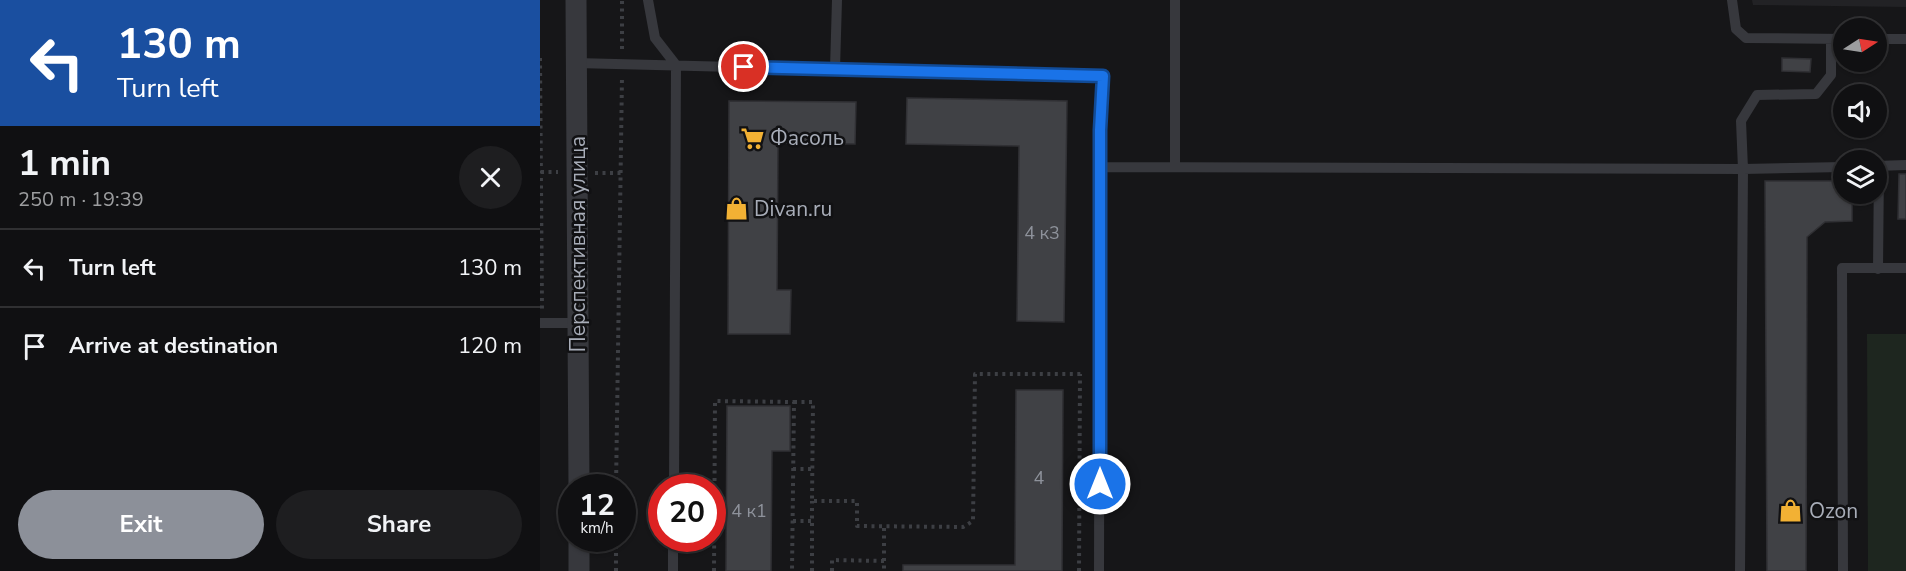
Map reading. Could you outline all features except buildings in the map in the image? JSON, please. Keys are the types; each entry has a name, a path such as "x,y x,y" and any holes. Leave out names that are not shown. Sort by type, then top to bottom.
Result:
{"street":[{"name":"Перспективная улица","path":"576,0 579,474"},
{"path":"579,552 579,571"}],"lane":[{"path":"648,0 655,38 676,65 674,474"},
{"path":"835,69 837,0"},
{"path":"1175,0 1175,167"},
{"path":"1732,0 1736,29 1746,38 1832,39 1831,75 1816,94 1757,94 1741,121 1743,169 1740,571"},
{"path":"1887,39 1906,39"},
{"path":"576,63 1103,76 1100,130 1099,571"},
{"path":"1887,166 1906,165"},
{"path":"1100,167 1743,169 1833,167"},
{"path":"1878,204 1878,268"},
{"path":"1843,571 1842,268 1906,268"},
{"path":"541,324 579,323"},
{"path":"673,571 674,552"}],"path":[{"path":"616,474 622,0"},
{"path":"540,58 541,324"},
{"path":"812,501 857,501 857,526 963,527 973,521 975,374 1100,375"},
{"path":"1079,571 1080,374"},
{"path":"714,571 716,401 813,402 812,571"},
{"path":"792,571 794,402"},
{"path":"793,469 813,469"},
{"path":"793,521 812,521"},
{"path":"884,526 884,571"},
{"path":"616,552 616,571"},
{"path":"832,571 832,560 884,561"}],"shaded area":[{"path":"1752,0 1906,0 1906,7 1753,5"},
{"path":"1867,334 1906,334 1906,571 1868,571"}],"place":[{"name":"Фасоль","path":"752,138"},
{"name":"Divan.ru","path":"736,209"},
{"name":"Ozon","path":"1791,511"}],"route":[{"path":"744,67 1103,76 1100,130 1100,484"}]}
